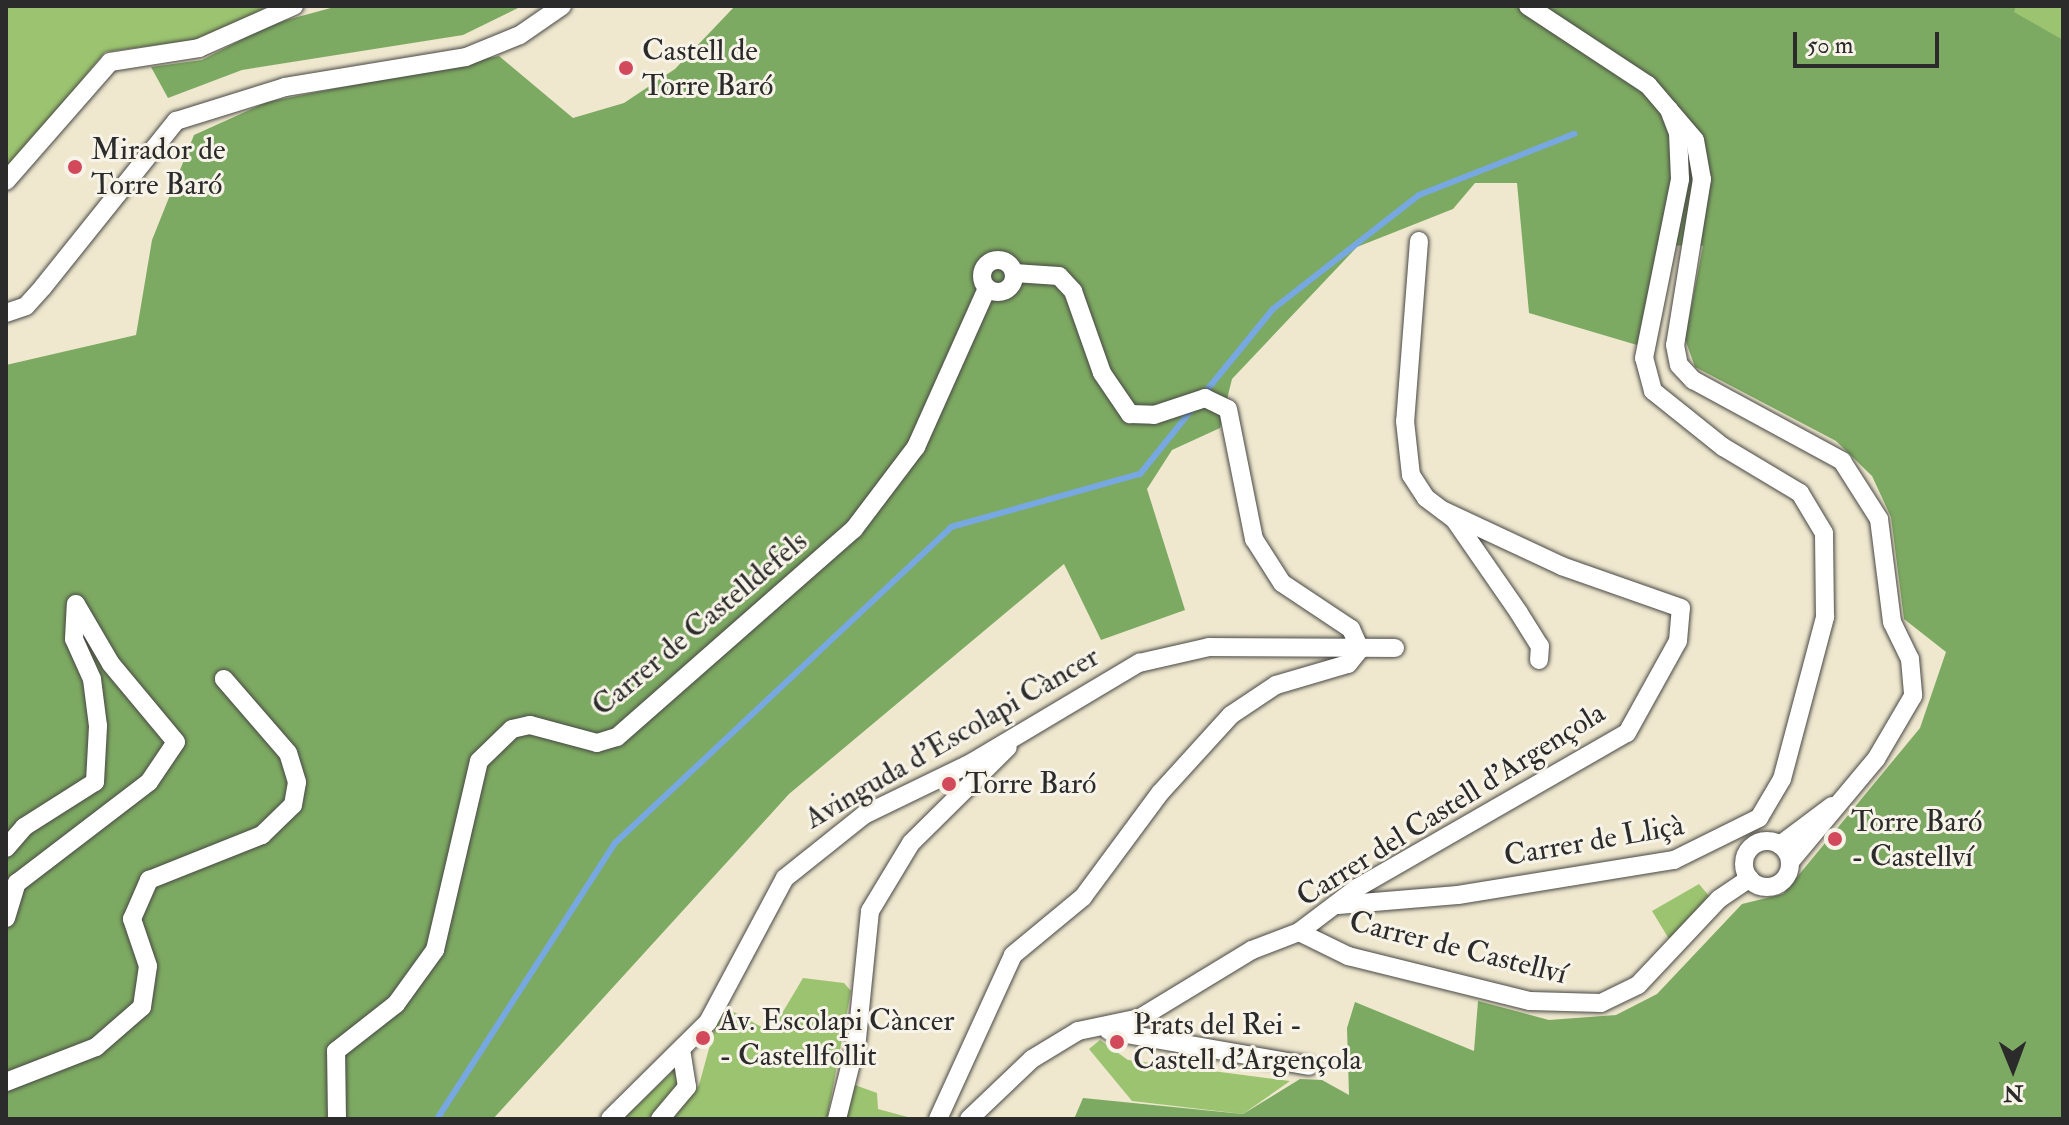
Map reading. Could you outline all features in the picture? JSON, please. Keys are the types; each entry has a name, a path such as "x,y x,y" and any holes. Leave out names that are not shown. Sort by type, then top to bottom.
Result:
{"street":[{"path":"6,181 110,62 199,48 294,6"},
{"path":"6,313 26,306 43,287 176,121 285,87 466,57 520,35 562,6"},
{"path":"1528,6 1637,76 1695,140 1702,179 1675,345 1679,365 1693,380 1827,451 1855,474 1879,519 1892,622 1914,675 1906,716 1775,885 1750,878 1745,858 1838,803"},
{"path":"1669,110 1678,133 1680,179 1644,358 1653,391 1723,447 1800,493 1816,511 1827,557 1825,617 1806,704 1782,779 1759,818 1773,843 1790,862"},
{"path":"1419,241 1406,449 1420,491 1444,511 1519,613 1540,646 1539,660"},
{"path":"992,260 1006,261 1014,273 1006,290 987,288 981,273 992,260"},
{"path":"938,1119 1013,955 1083,897 1160,793 1231,715 1276,685 1348,664 1360,649 1351,629 1282,583 1254,539 1228,409 1205,398 1154,415 1130,414 1102,373 1073,291 1059,276 1014,273"},
{"name":"Carrer de Castelldefels","path":"337,1119 336,1051 396,1004 435,950 457,876 475,767 512,729 530,725 577,740 617,737 854,529 916,447 987,288"},
{"name":"Carrer del Castell d'Argençola","path":"969,1119 1032,1059 1078,1031 1140,1018 1252,950 1299,932 1338,905 1627,733 1685,624 1681,608 1663,597 1562,566 1444,511"},
{"path":"6,848 24,827 95,782 98,726 92,679 74,639 76,604 111,664 176,742 149,782 17,883 6,918"},
{"name":"Avinguda d'Escolapi Càncer","path":"610,1119 708,1022 760,915 811,853 864,815 1017,735 1106,677 1176,651 1395,648"},
{"path":"6,1082 96,1047 142,1007 148,966 132,919 149,880 262,835 293,805 297,782 288,753 224,679"},
{"path":"837,1119 860,1025 870,911 911,843 1017,735"},
{"name":"Carrer de Lliçà","path":"1338,905 1443,897 1674,860 1759,818"},
{"name":"Carrer de Castellví","path":"1299,932 1348,956 1530,1001 1601,1003 1638,985 1719,899 1750,878"},
{"path":"1078,1031 1138,1034 1309,1066"},
{"path":"660,1119 687,1087 681,1049"}],"green space":[{"path":"6,6 269,6 203,39 105,52 6,172"},
{"path":"338,6 522,6 463,35 242,70 168,98 151,67 202,60 272,24"},
{"path":"735,6 2016,6 2014,12 2063,40 2063,1119 1074,1119 1083,1098 1243,1114 1300,1079 1322,1080 1349,1095 1347,1028 1355,1002 1474,1051 1478,1001 1549,1020 1616,1015 1657,994 1742,904 1783,894 1920,728 1946,652 1904,619 1891,517 1872,476 1836,441 1695,367 1685,339 1703,246 1658,245 1637,345 1529,313 1517,183 1475,183 1453,209 1357,247 1232,379 1220,428 1172,450 1147,489 1185,610 1101,640 1064,564 789,794 493,1119 6,1119 6,365 136,335 152,240 194,135 267,102 499,56 573,118 624,103 675,69"},
{"path":"2008,6 2063,6 2063,46 2007,14"},
{"path":"1699,884 1709,896 1669,939 1652,911"},
{"path":"803,978 844,983 851,991 827,1119 673,1119 699,1085 721,1005 771,1032"},
{"path":"1100,1040 1128,1060 1290,1081 1243,1114 1132,1101 1089,1049"},
{"path":"676,1068 679,1084 653,1119 623,1119"},
{"path":"855,1085 877,1093 878,1109 915,1119 846,1119"}],"waterway":[{"path":"1202,396 1273,309 1419,195 1574,134"},
{"path":"437,1119 615,843 951,527 1140,474 1193,408"}],"place":[{"name":"Castell de Torre Baró","path":"626,68"},
{"name":"Mirador de Torre Baró","path":"75,167"},
{"name":"Torre Baró","path":"949,784"},
{"name":"Torre Baró - Castellví","path":"1835,839"},
{"name":"Av. Escolapi Càncer - Castellfollit","path":"703,1038"},
{"name":"Prats del Rei - Castell d'Argençola","path":"1117,1042"}]}
